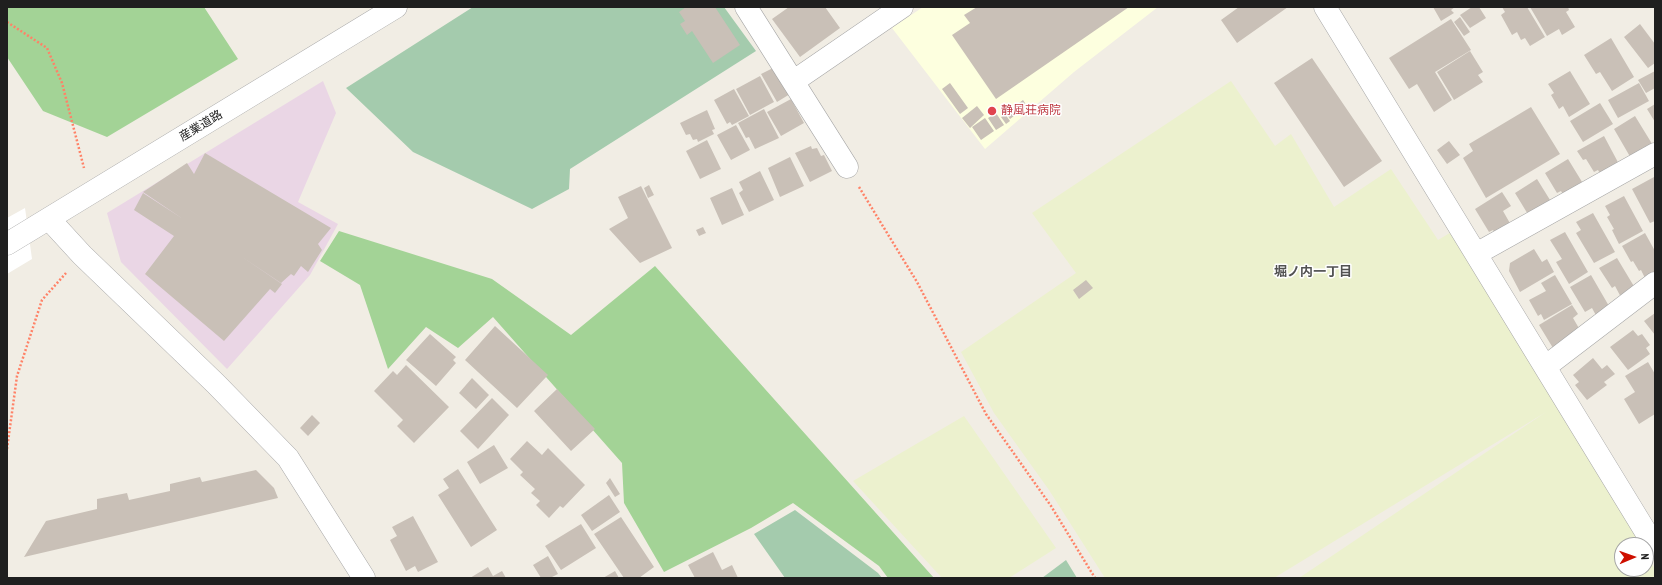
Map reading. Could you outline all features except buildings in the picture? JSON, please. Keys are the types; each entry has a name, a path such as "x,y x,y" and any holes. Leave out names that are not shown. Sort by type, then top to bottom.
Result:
{"street":[{"name":"産業道路","path":"7,244 396,7"},
{"path":"746,7 794,81 847,168"},
{"path":"794,81 902,7"},
{"path":"1325,7 1655,547"},
{"path":"1476,254 1655,154"},
{"path":"40,224 82,255 216,384 288,458 364,578"},
{"path":"1545,367 1655,282"}],"path":[{"path":"7,22 47,48 62,83 73,118 83,164 92,192"},
{"path":"847,168 917,282 986,414 1051,506 1095,578"},
{"path":"7,449 17,376 42,300 82,255"}],"shaded area":[{"path":"473,7 724,7 756,51 570,169 569,189 532,209 413,152 346,88"},
{"name":"静風荘病院","path":"923,7 1158,7 1074,72 985,149 892,28"},
{"path":"323,81 336,113 298,202 338,224 310,275 227,369 121,262 107,213"},
{"path":"1231,81 1275,146 1291,134 1334,207 1391,169 1438,240 1453,231 1636,537 1614,537 1614,577 1654,577 1654,567 1655,578 1299,578 1546,412 1274,578 1105,578 1049,490 994,413 961,352 1076,273 1032,213"},
{"path":"964,416 1056,548 1009,578 942,578 853,481"},
{"path":"795,510 878,573 882,578 785,578 754,534"},
{"path":"1066,560 1077,578 1042,578"}],"green space":[{"path":"7,7 204,7 238,59 107,137 43,111 7,57"},
{"path":"339,231 492,279 571,335 655,266 934,578 888,578 879,566 793,503 751,528 664,572 624,503 622,463 493,317 458,348 426,327 388,369 360,285 320,261"}],"pier":[{"path":"25,208 32,259 7,274 7,218"}],"place":[{"name":"静風荘病院","path":"992,111"}],"district":[{"name":"堀ノ内一丁目","path":"1313,272"}]}
